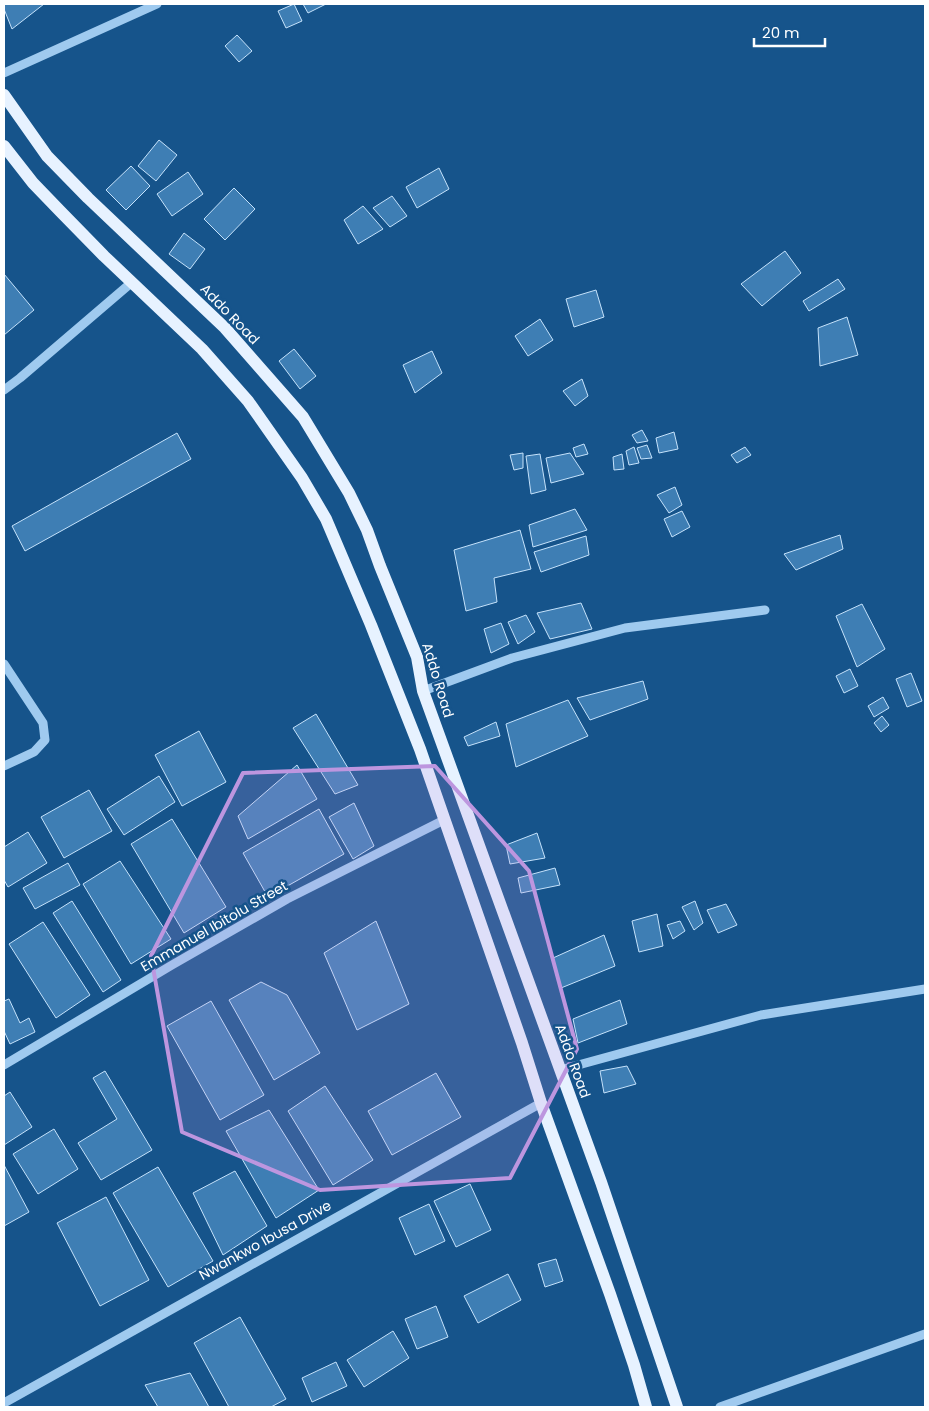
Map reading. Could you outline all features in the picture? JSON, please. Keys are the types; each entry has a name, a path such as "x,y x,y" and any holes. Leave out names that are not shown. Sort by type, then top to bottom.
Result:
{"main road":[{"name":"Addo Road","path":"4,94 47,156 88,198 225,328 303,417 349,493 367,530 417,657 423,690 601,1182 677,1407"},
{"path":"4,146 33,183 131,282 202,350 248,401 288,457 322,510 344,558 420,750 522,1042 541,1103 610,1294 646,1407"}],"street":[{"path":"4,74 157,4"},
{"path":"4,390 131,282"},
{"path":"423,690 512,658 625,628 765,610"},
{"path":"4,664 43,723 45,740 34,752 4,766"},
{"name":"Emmanuel Ibitolu Street","path":"4,1065 287,899 444,820"},
{"path":"560,1070 761,1015 925,989"},
{"name":"Nwankwo Ibusa Drive","path":"4,1403 541,1103"},
{"path":"720,1407 925,1334"}],"highlighted area":[{"path":"435,766 529,871 577,1049 510,1178 320,1190 182,1132 151,956 243,773"}],"building":[{"path":"4,4 44,4 12,29 4,9"},
{"path":"294,4 302,21 286,28 278,11"},
{"path":"303,4 326,4 308,13"},
{"path":"237,35 252,51 239,62 225,46"},
{"path":"159,140 177,155 156,181 138,166"},
{"path":"131,166 150,186 126,210 106,190"},
{"path":"439,168 449,189 417,208 406,187"},
{"path":"188,172 203,194 172,216 157,194"},
{"path":"234,188 255,209 225,240 204,219"},
{"path":"392,196 407,216 390,227 373,208"},
{"path":"363,206 383,229 358,244 344,220"},
{"path":"184,233 205,249 190,269 169,254"},
{"path":"785,251 801,273 762,306 741,284"},
{"path":"4,274 34,310 4,335"},
{"path":"838,279 845,289 809,311 803,301"},
{"path":"596,290 604,317 574,327 566,299"},
{"path":"847,317 858,355 820,366 818,328"},
{"path":"540,319 553,340 528,356 515,336"},
{"path":"294,349 316,376 300,389 279,361"},
{"path":"432,351 442,373 415,393 403,365"},
{"path":"582,379 588,396 575,406 563,391"},
{"path":"642,430 648,441 637,443 632,435"},
{"path":"674,432 678,449 659,453 656,438"},
{"path":"177,433 191,459 25,551 12,526"},
{"path":"584,444 588,454 576,457 573,448"},
{"path":"647,445 652,458 641,459 637,448"},
{"path":"634,447 639,463 629,465 626,451"},
{"path":"745,447 751,455 737,463 731,455"},
{"path":"523,453 523,468 514,470 510,455"},
{"path":"570,453 584,474 551,483 546,458"},
{"path":"540,454 546,490 531,494 526,456"},
{"path":"622,454 624,469 614,470 613,457"},
{"path":"675,487 682,505 669,513 657,495"},
{"path":"575,509 587,530 533,547 529,525"},
{"path":"682,511 690,527 672,537 664,519"},
{"path":"520,530 531,569 494,578 497,602 466,611 454,550"},
{"path":"840,535 843,549 796,570 784,554"},
{"path":"586,536 589,555 541,572 534,552"},
{"path":"581,603 592,629 550,639 537,613"},
{"path":"862,604 885,649 857,667 836,616"},
{"path":"526,615 535,632 518,644 508,622"},
{"path":"501,623 509,644 491,653 484,629"},
{"path":"850,669 858,686 844,693 836,676"},
{"path":"911,673 922,701 907,707 896,679"},
{"path":"643,681 648,699 590,720 577,698"},
{"path":"883,697 889,708 874,717 868,706"},
{"path":"568,700 588,736 516,767 506,724"},
{"path":"316,714 358,785 335,794 293,728"},
{"path":"882,716 889,725 881,732 874,723"},
{"path":"496,722 500,736 468,746 464,737"},
{"path":"199,731 226,782 182,806 155,755"},
{"path":"297,765 317,799 248,839 238,816"},
{"path":"159,776 175,802 124,835 107,809"},
{"path":"89,790 112,831 64,858 41,817"},
{"path":"354,803 374,846 353,859 329,817"},
{"path":"319,809 344,854 268,897 243,853"},
{"path":"172,819 226,907 184,933 131,844"},
{"path":"28,832 47,863 8,887 4,880 4,847"},
{"path":"537,833 545,858 510,864 506,845"},
{"path":"120,861 171,939 131,964 83,884"},
{"path":"68,863 80,885 35,909 23,888"},
{"path":"555,868 560,885 521,893 518,878"},
{"path":"72,901 121,980 103,992 53,913"},
{"path":"695,901 703,923 694,930 682,907"},
{"path":"726,904 737,925 718,933 707,910"},
{"path":"657,914 663,946 639,952 632,921"},
{"path":"376,921 409,1004 357,1030 324,953"},
{"path":"680,921 685,931 673,939 667,925"},
{"path":"43,922 90,995 56,1018 9,944"},
{"path":"604,935 615,966 561,988 553,958"},
{"path":"261,982 287,995 320,1053 274,1080 229,1000"},
{"path":"9,999 20,1023 29,1018 35,1032 10,1044 4,1031 4,1001"},
{"path":"620,1000 627,1024 578,1043 573,1019"},
{"path":"211,1001 264,1095 220,1120 167,1026"},
{"path":"627,1066 636,1084 604,1093 600,1071"},
{"path":"105,1071 152,1150 101,1180 78,1143 117,1119 93,1078"},
{"path":"436,1073 461,1117 392,1155 368,1111"},
{"path":"325,1086 373,1160 333,1185 288,1111"},
{"path":"10,1092 32,1127 4,1145 4,1096"},
{"path":"269,1110 319,1190 276,1218 226,1131"},
{"path":"54,1129 78,1169 38,1194 13,1154"},
{"path":"4,1165 29,1212 4,1226"},
{"path":"158,1167 213,1261 168,1287 113,1193"},
{"path":"235,1171 267,1226 223,1255 193,1193"},
{"path":"470,1184 491,1230 456,1247 434,1201"},
{"path":"106,1197 149,1280 100,1306 57,1223"},
{"path":"429,1204 445,1241 415,1255 399,1218"},
{"path":"556,1259 563,1281 545,1287 538,1264"},
{"path":"508,1274 521,1300 478,1323 464,1296"},
{"path":"436,1306 448,1337 417,1349 405,1319"},
{"path":"240,1317 286,1399 271,1407 229,1407 194,1343"},
{"path":"393,1331 409,1358 364,1387 347,1360"},
{"path":"336,1362 347,1386 312,1402 302,1378"},
{"path":"190,1373 209,1407 158,1407 145,1385"}]}
